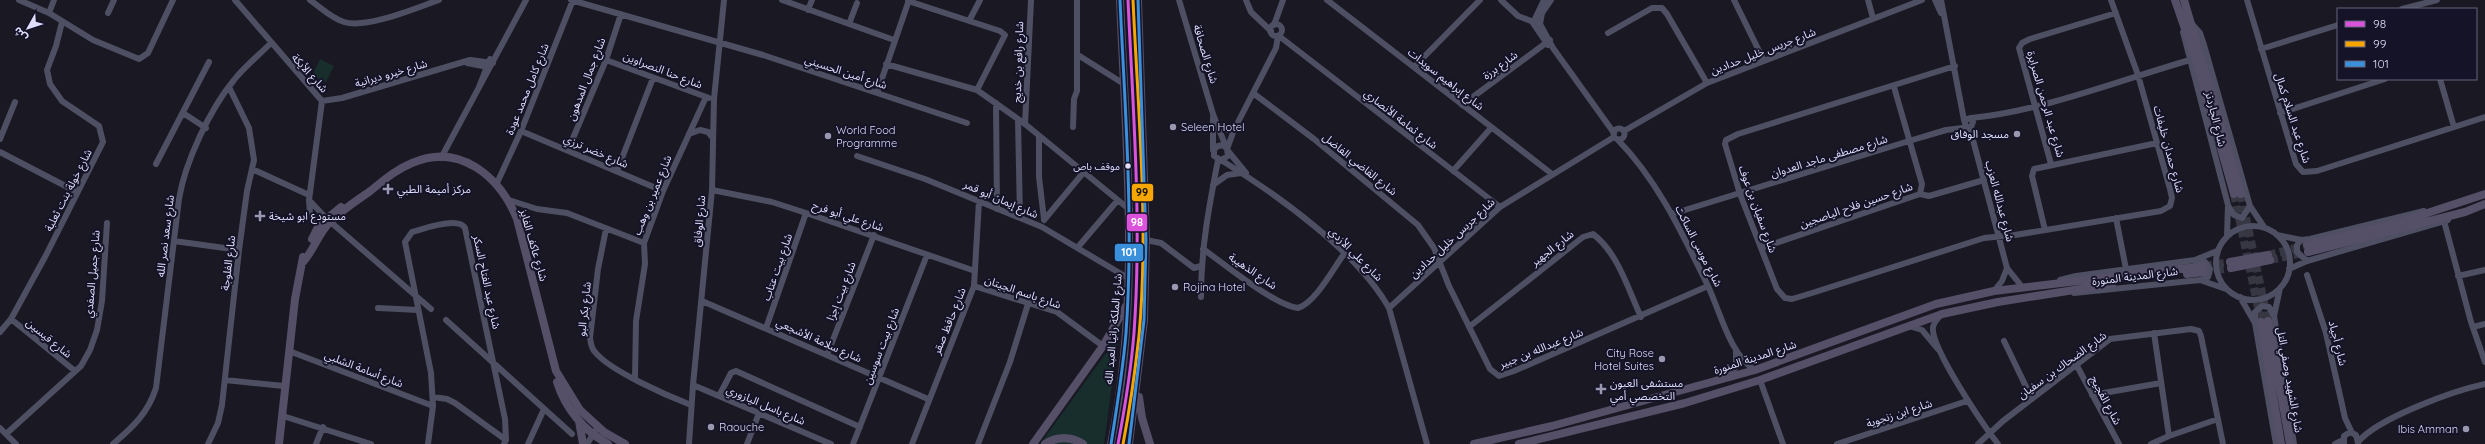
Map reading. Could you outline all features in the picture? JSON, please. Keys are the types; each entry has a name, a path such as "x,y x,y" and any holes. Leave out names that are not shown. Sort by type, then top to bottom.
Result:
{"main road":[{"name":"شارع الملكة رانيا العبد الله","path":"1111,444 1127,304 1130,210 1120,0"},
{"path":"1129,444 1137,388 1144,320 1146,240 1138,0"},
{"path":"2175,0 2187,23"},
{"path":"2184,0 2187,23 2238,194"},
{"name":"شارع عاكف الفايز","path":"279,444 284,416 284,386 295,299 303,257 321,227 368,186 381,181 411,163 441,158 452,158 471,164 485,172 497,183 509,200 523,241 556,371 556,378 562,396 579,420 608,444"},
{"path":"2306,249 2394,224 2485,194"},
{"path":"2306,249 2465,212 2485,204"},
{"path":"2231,265 2269,257"},
{"name":"شارع المدينة المنورة","path":"1474,444 1552,426 1755,370 1936,304 1994,291 2204,269 1998,302 1942,314 1760,380 1685,403 1519,444"},
{"path":"1033,444 1103,346 1127,304"},
{"name":"شارع الشهيد وصفي التل","path":"2265,321 2281,444"},
{"name":"شارع الشهيد وصفي التل","path":"2265,321 2290,444"},
{"name":"شارع عاكف الفايز","path":"556,371 573,401 598,436 625,444"},
{"path":"1137,388 1142,418 1150,444"},
{"path":"579,420 583,444"},
{"path":"1045,444 1060,438 1070,438 1083,444"}],"street":[{"path":"19,0 50,13 62,22 93,40 139,59 148,53 174,0"},
{"path":"50,13 54,0"},
{"path":"108,13 114,0"},
{"name":"شارع الأيكة","path":"235,0 322,101 309,197 310,214 321,227"},
{"path":"310,0 335,18 353,23 373,20 440,0"},
{"path":"441,158 479,88 489,64 526,0"},
{"name":"شارع أمين الحسيني","path":"572,0 718,42 967,123"},
{"name":"شارع كامل محمد عودة","path":"497,183 521,131 572,0"},
{"name":"شارع الوفاق","path":"689,444 691,405 712,190 714,99 718,42 724,0"},
{"path":"782,0 894,40"},
{"path":"808,10 812,0"},
{"path":"969,21 980,0"},
{"name":"شارع رافع بن خديج","path":"1025,124 1031,0"},
{"path":"1073,127 1078,55 1077,0"},
{"name":"شارع الصحافة","path":"1179,0 1213,114 1227,149"},
{"name":"شارع ثمامة الأنصاري","path":"1246,0 1251,12 1276,31 1292,46 1500,207"},
{"path":"1220,160 1226,158 1227,149 1235,128 1277,44 1276,31 1283,0"},
{"name":"شارع إبراهيم سويدات","path":"1328,0 1552,174"},
{"path":"1414,67 1480,0"},
{"path":"1501,0 1518,16 1537,23"},
{"path":"1537,23 1544,0"},
{"path":"1537,23 1551,0"},
{"path":"1734,0 1764,61"},
{"path":"1868,0 1873,18"},
{"name":"شارع عبدالله العزب","path":"1934,0 1943,17"},
{"name":"شارع جريس خليل حدادين","path":"1389,308 1500,207 1552,174 1707,83 1920,1 1941,0"},
{"name":"شارع عبدالله العزب","path":"1941,0 1943,17 1968,123 2007,268 2024,288"},
{"name":"شارع حمدان خليفات","path":"1999,235 2046,230 2161,211 2166,209 2172,203 2170,189 2138,75 2111,0"},
{"name":"شارع عبد السلام كمال","path":"2247,0 2296,164 2303,172 2317,171 2485,117"},
{"path":"2420,7 2437,0"},
{"path":"877,93 894,40 909,1 1000,31 1005,35 977,90"},
{"path":"849,24 857,3"},
{"path":"1608,33 1652,8 1662,8 1668,14 1707,83"},
{"name":"شارع عبد الرحمن الصرايرة","path":"2116,13 2022,43 2020,52 2051,164 2157,143"},
{"name":"شارع جمال المدهون","path":"568,150 606,60 621,14"},
{"name":"شارع خولة بنت ثعلبة","path":"0,332 11,319 46,257 77,192 99,152 103,138 99,126 62,101 50,84 47,70 56,46 62,22"},
{"name":"شارع موسى الساكت","path":"1537,23 1548,42 1599,111 1619,134 1672,214 1708,286 1736,351 1755,370"},
{"name":"شارع الجاردنز","path":"2227,236 2228,205 2183,34 2187,23 2202,38 2250,206 2264,227"},
{"path":"2261,49 2337,25"},
{"name":"شارع برزة","path":"1462,105 1548,42"},
{"name":"شارع سعد نصر الله","path":"113,444 140,420 153,398 183,177 206,128 229,87 242,70 271,43"},
{"path":"1078,55 1124,84"},
{"name":"شارع حنا النصراوين","path":"606,60 714,99"},
{"name":"شارع مصطفى ماجد العدوان","path":"1672,214 1968,123 2035,106 2190,60"},
{"path":"156,164 209,62"},
{"name":"شارع خيرو ديرانية","path":"322,101 342,98 466,62 489,64"},
{"path":"886,64 977,90 1025,124 1117,201 1130,210"},
{"name":"شارع سفيان بن عوف","path":"1955,66 1894,87 1730,138 1725,144 1740,194 1761,248 1777,289 1785,298 1792,299 1984,238 1999,235"},
{"path":"617,171 653,78"},
{"path":"2280,113 2382,80"},
{"path":"2440,80 2454,127"},
{"name":"شارع الفلوجة","path":"208,444 218,423 225,380 239,250 254,155 252,138 243,113 229,87"},
{"name":"شارع حسين فلاح الياصجين","path":"1761,248 1920,194 1922,184 1894,87"},
{"name":"شارع القاضي الفاضل","path":"1253,93 1411,218 1427,237 1440,262"},
{"name":"شارع عمير بن وهب","path":"635,378 636,321 645,264 644,243 663,191 706,97"},
{"path":"0,139 15,102"},
{"path":"996,103 997,209"},
{"path":"183,113 206,128"},
{"name":"شارع الصحافة","path":"1213,114 1216,148"},
{"path":"1018,119 1020,218"},
{"path":"1217,124 1228,130 1235,128"},
{"path":"1220,160 1214,156 1216,148 1235,128"},
{"path":"1453,171 1491,128"},
{"path":"689,134 700,130 708,132 713,138"},
{"name":"شارع خضر ترزي","path":"521,131 663,191"},
{"path":"1039,136 1039,177 1044,219 1042,227"},
{"path":"1216,148 1227,149"},
{"name":"شارع علي الأزدي","path":"1227,149 1248,176 1310,224 1371,280 1389,308 1398,344 1428,444"},
{"path":"0,152 77,192"},
{"name":"شارع إيمان أبو قمر","path":"857,156 925,179 1042,227 1128,278"},
{"path":"1201,297 1201,266 1208,206 1220,160"},
{"name":"شارع علي الأزدي","path":"1220,160 1248,176"},
{"path":"2046,230 2032,173 2034,169 2051,164"},
{"path":"252,169 309,197 328,220 414,292 431,309"},
{"path":"1044,219 1083,173"},
{"path":"1213,185 1227,175 1241,173"},
{"path":"1920,194 1929,196 1984,180"},
{"name":"شارع علي أبو فرح","path":"712,190 772,202 975,270"},
{"path":"509,200 537,209 567,213 644,243"},
{"name":"شارع حافظ صقر","path":"912,444 928,399 974,286 979,201"},
{"path":"1078,247 1117,201"},
{"path":"2228,205 2237,218 2244,216 2250,206"},
{"path":"2294,444 2265,321 2240,297 2227,289 2217,272 2217,251 2227,236 2240,228 2248,226 2264,227 2306,249 2444,221 2465,212"},
{"name":"شارع بيت عتاب","path":"766,328 806,213"},
{"path":"2116,218 2126,269"},
{"path":"2444,221 2458,276 2485,362"},
{"name":"شارع عبد الفتاح السكر","path":"428,444 433,397 430,373 405,244 409,234 451,222 464,225 495,364 505,419 505,442"},
{"name":"شارع جميل الصفدي","path":"6,434 75,371 90,350 97,330 102,301 107,223"},
{"name":"شارع بكر البو","path":"606,229 598,269 591,343 598,356 652,388 691,405"},
{"name":"شارع الجهير","path":"1469,328 1583,237 1593,234 1599,239 1614,259 1641,317"},
{"name":"شارع بيت إجزا","path":"827,355 874,235"},
{"path":"2277,235 2288,250 2289,269"},
{"path":"1146,240 1161,243 1194,268 1201,266"},
{"path":"174,241 239,250"},
{"name":"شارع الذهيبة","path":"1203,248 1270,295 1293,308 1303,306 1308,303 1344,254"},
{"path":"2276,444 2265,321 2289,269 2306,249"},
{"name":"شارع المدينة المنورة","path":"2040,286 2076,276 2195,260 2217,251"},
{"name":"شارع بيت سوسين","path":"853,444 927,255"},
{"path":"2195,260 2205,262 2210,269 2208,277 2200,280"},
{"name":"شارع عبدالله بن جبير","path":"1440,262 1469,328 1490,369 1499,376 1579,344 1708,286"},
{"path":"1994,291 2002,281 2007,268"},
{"path":"2458,276 2485,270"},
{"name":"شارع أجياد","path":"2307,275 2326,333 2345,418 2344,440"},
{"name":"شارع المدينة المنورة","path":"2044,295 2106,291 2200,280 2227,289"},
{"name":"شارع باسم الجيتان","path":"974,286 1057,312 1103,346"},
{"path":"2240,297 2262,299 2280,288"},
{"name":"شارع سلامة الأشجعي","path":"702,301 928,399"},
{"path":"978,444 1010,362 1028,304"},
{"path":"378,308 418,310"},
{"path":"1942,314 1933,325 1933,330 1941,351 1967,401 1998,444"},
{"name":"شارع قيسين","path":"11,319 75,371"},
{"path":"446,320 572,434"},
{"path":"2473,327 2485,324"},
{"path":"1908,326 1922,330 1941,351"},
{"name":"شارع الضحاك بن سفيان","path":"1978,444 2032,399 2110,340 2191,329 2199,331 2223,444"},
{"path":"2154,333 2169,436"},
{"path":"2004,341 2032,399"},
{"name":"شارع أسامة الشلبي","path":"289,351 433,406"},
{"path":"1727,378 1736,367 1736,351"},
{"name":"شارع الفجيج","path":"2077,366 2118,444"},
{"path":"719,396 731,373 736,371 860,427"},
{"path":"225,380 284,386"},
{"path":"1760,380 1783,444"},
{"path":"2092,394 2161,383"},
{"path":"2335,444 2344,440 2353,433 2369,430 2444,396 2485,384"},
{"name":"شارع باسل اليازوري","path":"693,385 831,444"},
{"path":"433,397 455,403 505,442"},
{"name":"شارع ابن زنجوية","path":"1837,444 1967,401"},
{"path":"528,444 544,409"},
{"path":"747,444 759,414"},
{"path":"284,416 323,427 371,444"},
{"name":"شارع أجياد","path":"2345,418 2353,433 2357,437 2357,443"},
{"path":"2151,444 2169,436 2218,419"},
{"path":"316,444 323,427"},
{"path":"0,428 16,444"},
{"path":"2357,443 2369,430"},
{"path":"587,444 598,436"}],"green space":[{"path":"320,59 334,66 326,82 312,76"},
{"path":"1120,325 1104,444 1040,444 1109,349"}],"tunnel":[{"path":"2234,194 2261,322"},
{"path":"2241,194 2268,321"},
{"path":"2268,255 2307,245"},
{"path":"2270,260 2308,252"},
{"path":"2204,266 2230,262"},
{"path":"2204,272 2231,268"}],"transit line":[{"name":"101","path":"1111,444 1125,347 1129,250 1128,166 1120,0"},
{"name":"98","path":"1118,444 1134,333 1137,250 1136,166 1128,0"},
{"name":"99","path":"1123,444 1139,336 1143,252 1142,168 1133,0"},
{"name":"101","path":"1129,444 1144,320 1146,240 1138,0"}],"place":[{"name":"Seleen Hotel","path":"1173,127"},
{"name":"مسجد الوفاق","path":"2017,134"},
{"name":"World Food Programme","path":"828,136"},
{"name":"موقف باص","path":"1128,166"},
{"name":"مركز أميمة الطبي","path":"388,189"},
{"name":"مستودع ابو شيخة","path":"260,216"},
{"name":"Rojina Hotel","path":"1175,287"},
{"name":"City Rose Hotel Suites","path":"1662,359"},
{"name":"مستشفى العيون التخصصي أمي","path":"1601,389"},
{"name":"Raouche","path":"711,427"},
{"name":"Ibis Amman","path":"2466,429"}]}
